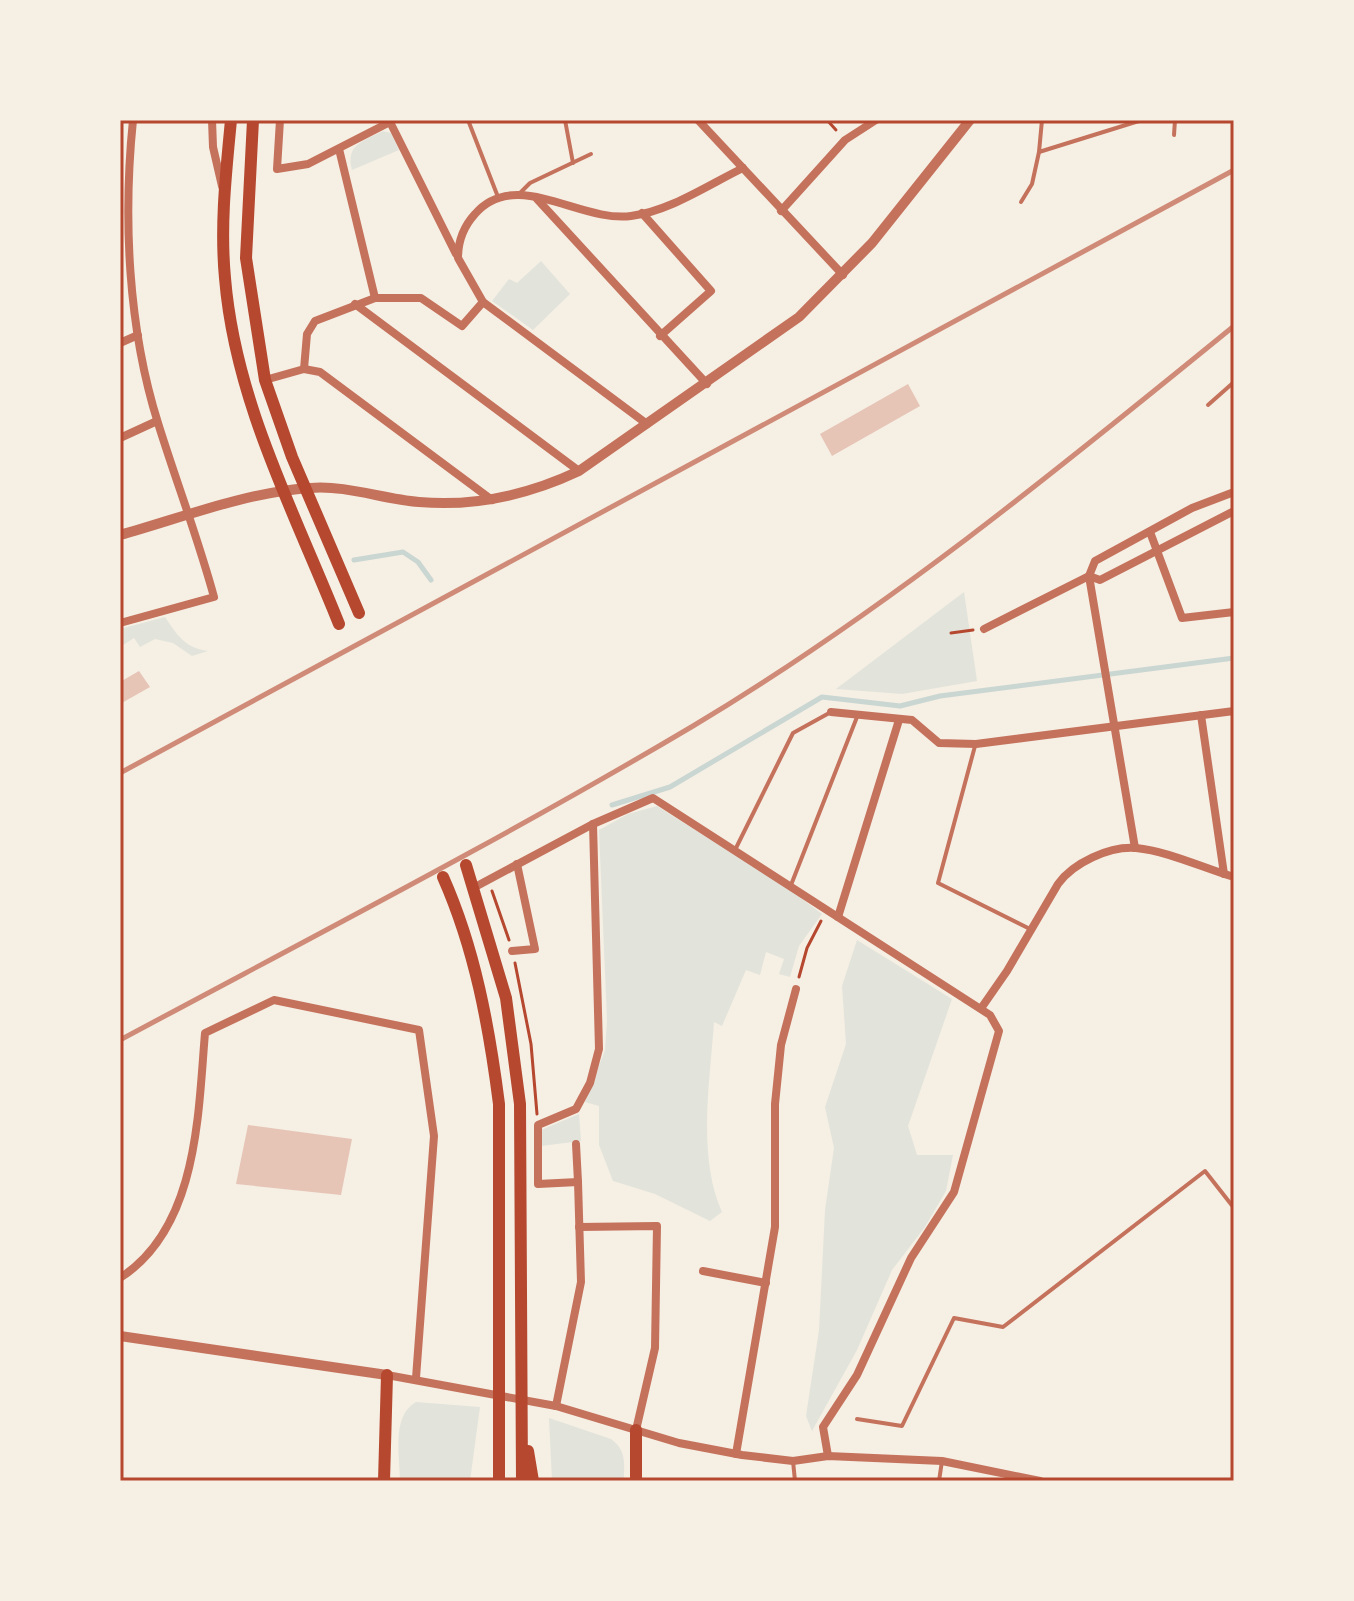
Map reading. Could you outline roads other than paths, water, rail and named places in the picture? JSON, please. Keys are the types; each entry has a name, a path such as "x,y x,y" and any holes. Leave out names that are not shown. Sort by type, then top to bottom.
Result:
{"main road":[{"path":"231,120 224,194 225,279 234,338 261,437 286,490 339,624"},
{"path":"253,120 246,258 265,380 292,457 308,488 359,613"},
{"path":"466,865 498,968 515,1051 521,1187 522,1481"},
{"path":"443,877 472,956 493,1054 499,1104 499,1436 496,1481"},
{"path":"384,1481 387,1375"},
{"path":"522,1421 533,1481"},
{"path":"636,1430 636,1481"}],"street":[{"path":"120,623 214,597 192,516 157,421 138,335 124,158 133,120"},
{"path":"212,120 213,147 224,194"},
{"path":"280,120 277,169 308,164 390,122 483,302 647,424"},
{"path":"698,120 843,275"},
{"path":"781,211 845,140 876,120"},
{"path":"120,535 286,490 343,489 419,502 492,500 550,485 579,471 799,317 843,275 914,195 970,120"},
{"path":"339,149 375,298"},
{"path":"458,258 466,223 483,204 498,197 519,194 609,217 642,213 667,205 743,168"},
{"path":"535,198 707,384"},
{"path":"642,213 711,291 660,336"},
{"path":"120,252 130,247"},
{"path":"304,369 307,334 315,321 355,304 375,298 421,298 462,326 483,302"},
{"path":"355,304 579,471"},
{"path":"120,343 138,335"},
{"path":"265,380 304,369 320,372 492,500"},
{"path":"120,438 157,421"},
{"path":"1135,848 1089,576 1095,561 1192,508 1234,492"},
{"path":"984,629 1089,576 1100,580 1161,552 1234,513"},
{"path":"1150,532 1161,552 1182,618 1234,612"},
{"path":"831,712 857,717 912,720 939,743 976,744 1234,711"},
{"path":"1201,715 1224,874"},
{"path":"838,917 899,720"},
{"path":"475,887 593,824 653,798 982,1007 999,1031 954,1192 911,1258 857,1375 823,1427 828,1456"},
{"path":"538,1184 538,1125 576,1109 590,1083 599,1049 593,824"},
{"path":"982,1007 1068,870 1108,853 1135,848 1234,877"},
{"path":"512,951 535,949 517,864"},
{"path":"736,1454 775,1227 775,1104 779,1060 796,989"},
{"path":"120,1278 132,1270 165,1232 184,1190 198,1114 205,1033 274,1000 419,1030 434,1136 416,1378"},
{"path":"553,1405 581,1282 576,1144"},
{"path":"521,1187 578,1182"},
{"path":"579,1227 657,1226 655,1348 636,1430"},
{"path":"703,1271 766,1283"},
{"path":"120,1336 416,1378 553,1405 636,1430 736,1454 793,1461 828,1456 942,1461 1040,1481"}],"lane":[{"path":"468,120 498,197"},
{"path":"565,120 573,163"},
{"path":"1021,202 1032,184 1042,120"},
{"path":"1039,152 1142,120"},
{"path":"1174,135 1175,120"},
{"path":"519,194 530,183 591,154"},
{"path":"1208,405 1234,382"},
{"path":"735,850 793,733 831,712"},
{"path":"791,885 857,717"},
{"path":"976,744 938,883 1032,930"},
{"path":"857,1419 902,1426 954,1318 1003,1327 1205,1171 1234,1208"},
{"path":"793,1461 795,1481"},
{"path":"939,1481 942,1461"}],"waterway":[{"path":"354,560 403,552 418,562 431,580"},
{"path":"612,805 670,787 822,697 900,706 940,696 1234,658"}],"railway":[{"path":"120,773 1234,170"},
{"path":"120,1040 552,807 764,682 971,536 1234,326"}]}
